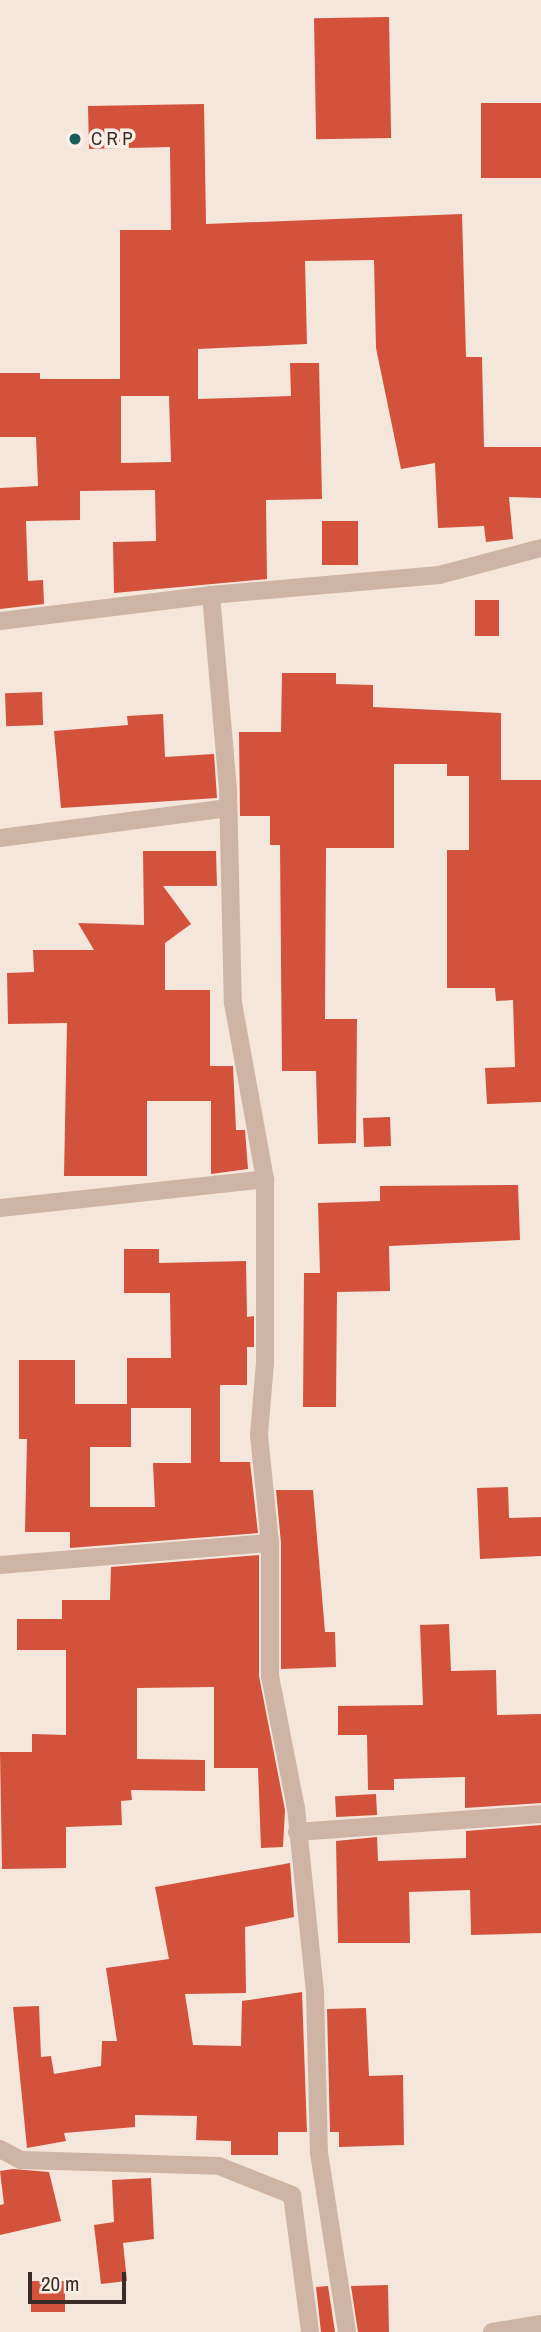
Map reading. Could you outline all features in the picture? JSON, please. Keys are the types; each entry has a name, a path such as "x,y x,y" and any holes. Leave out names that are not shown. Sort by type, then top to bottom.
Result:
{"street":[{"path":"0,621 211,595 439,575 541,548"},
{"path":"211,595 228,808 233,1003 265,1179 265,1363 259,1435 270,1543 271,1676 292,1780 314,1990 320,2153 347,2332"},
{"path":"0,838 228,808"},
{"path":"0,1208 265,1179"},
{"path":"0,1565 270,1543"},
{"path":"297,1832 541,1814"},
{"path":"0,2149 21,2160 219,2166 292,2195 310,2332"},
{"path":"492,2332 541,2324"}],"building":[{"path":"389,17 391,138 316,139 314,18"},
{"path":"481,103 541,103 541,178 481,178"},
{"path":"204,104 206,224 462,214 466,357 482,357 484,447 541,447 541,498 509,497 513,539 486,542 484,526 438,528 435,463 401,469 376,348 374,260 305,261 307,344 198,349 198,399 291,396 290,363 319,363 322,499 266,500 267,579 114,593 113,542 156,541 155,490 80,491 80,520 26,521 28,581 43,580 44,604 0,609 0,488 38,486 36,437 0,437 0,373 40,373 40,379 120,379 120,230 171,230 170,147 89,149 88,106","holes":["121,396 169,396 171,462 121,463"]},
{"path":"322,521 358,521 358,565 322,565"},
{"path":"475,600 499,600 499,636 475,636"},
{"path":"282,673 336,673 336,684 373,685 373,707 501,713 501,780 541,780 541,1102 487,1104 485,1068 515,1067 513,1000 496,1001 495,988 447,988 447,850 469,850 469,776 447,776 447,764 394,764 394,848 326,848 325,1019 357,1019 356,1143 318,1144 316,1071 282,1071 280,845 270,845 270,816 240,816 239,732 281,732"},
{"path":"42,692 43,725 6,726 5,693"},
{"path":"163,714 165,757 214,754 217,798 61,808 54,731 128,725 127,716"},
{"path":"143,851 216,851 217,886 163,886 191,924 165,943 165,990 210,990 210,1066 233,1066 236,1130 245,1130 248,1169 211,1174 211,1101 147,1101 147,1176 64,1176 67,1023 8,1024 7,973 34,972 33,950 94,950 78,923 144,925"},
{"path":"390,1117 391,1146 364,1147 363,1118"},
{"path":"518,1185 520,1240 389,1246 390,1291 337,1292 336,1407 303,1407 304,1273 320,1273 318,1203 380,1201 380,1186"},
{"path":"124,1249 159,1249 159,1263 246,1261 247,1317 254,1316 254,1347 247,1347 247,1385 220,1385 220,1462 250,1462 258,1533 70,1548 70,1532 25,1532 27,1439 19,1439 19,1360 75,1360 75,1404 127,1404 127,1358 171,1358 170,1293 124,1293","holes":["131,1408 191,1408 191,1463 153,1463 155,1507 90,1507 90,1447 131,1447"]},
{"path":"508,1487 509,1518 541,1517 541,1556 480,1559 477,1488"},
{"path":"276,1490 313,1490 325,1632 335,1632 336,1667 281,1669 281,1543"},
{"path":"259,1555 259,1676 285,1810 283,1847 261,1848 258,1768 214,1768 214,1687 137,1688 137,1759 205,1760 205,1791 131,1790 132,1800 121,1801 122,1825 66,1827 66,1868 2,1869 0,1752 32,1752 32,1734 66,1735 66,1650 17,1650 17,1619 62,1619 62,1600 110,1600 111,1567"},
{"path":"449,1624 451,1671 496,1670 497,1715 541,1714 541,1803 465,1808 465,1777 394,1779 394,1790 368,1790 367,1735 338,1735 338,1706 423,1705 420,1625"},
{"path":"376,1794 377,1815 336,1817 335,1796"},
{"path":"541,1825 541,1933 471,1935 470,1890 409,1892 410,1943 338,1943 336,1841 377,1837 378,1861 466,1858 466,1831"},
{"path":"290,1863 294,1917 245,1927 246,1993 185,1994 193,2045 241,2046 242,2001 302,1992 307,2132 278,2132 278,2155 231,2155 231,2141 196,2140 197,2116 135,2115 135,2127 64,2133 66,2141 27,2148 13,2007 39,2006 41,2057 51,2056 54,2074 101,2066 102,2041 117,2041 106,1968 169,1959 155,1887"},
{"path":"366,2008 369,2076 403,2075 404,2145 339,2147 339,2132 330,2132 327,2009"},
{"path":"13,2169 49,2172 61,2221 0,2235 0,2205 4,2204 0,2171"},
{"path":"151,2178 154,2239 123,2243 127,2281 101,2284 94,2225 114,2222 112,2180"},
{"path":"31,2281 65,2281 65,2312 31,2312"},
{"path":"388,2285 389,2332 358,2332 351,2286"},
{"path":"328,2286 335,2332 321,2332 316,2287"}],"place":[{"name":"C R P","path":"75,139"}]}
